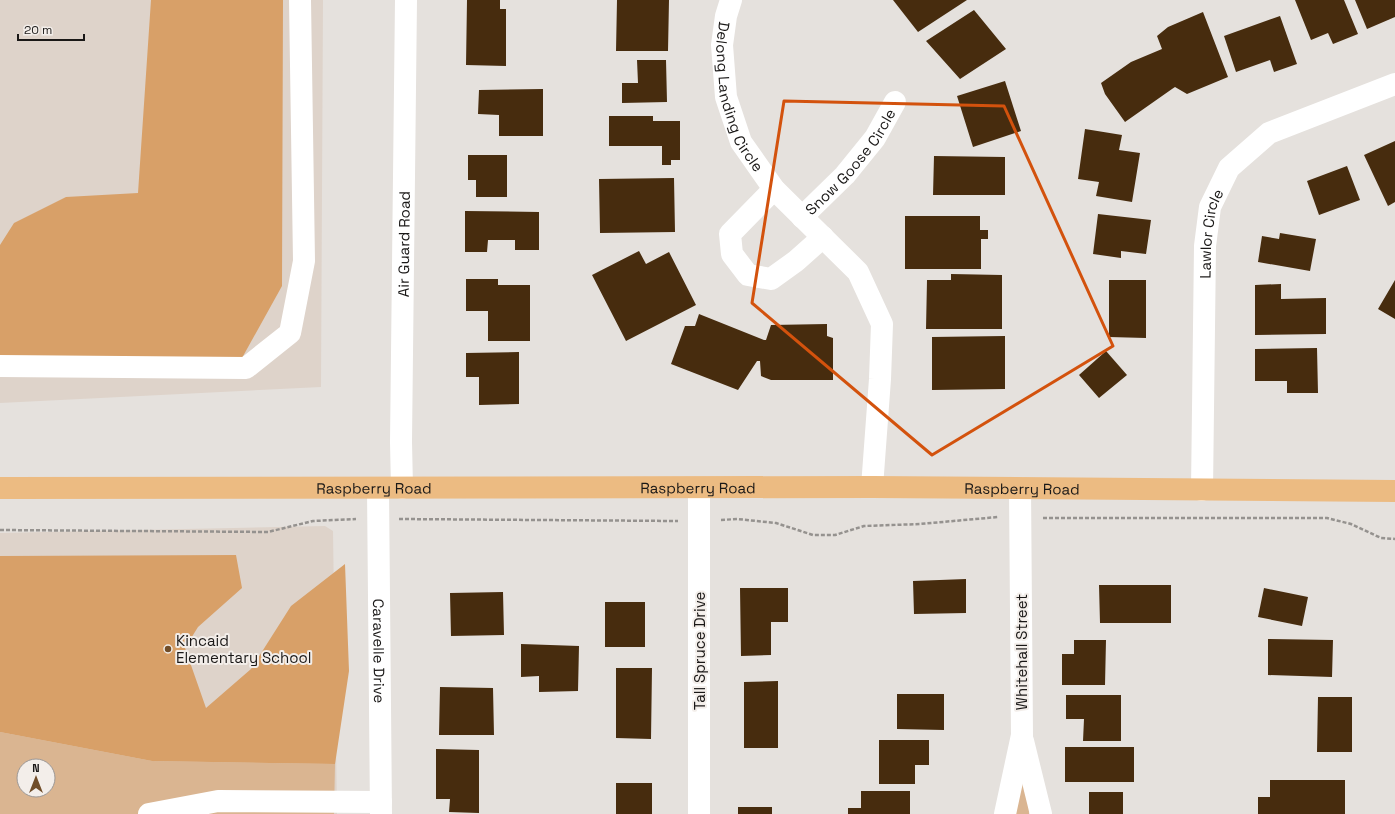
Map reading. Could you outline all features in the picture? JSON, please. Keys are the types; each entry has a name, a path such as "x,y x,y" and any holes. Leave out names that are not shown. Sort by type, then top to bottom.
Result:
{"main road":[{"name":"Raspberry Road","path":"0,488 699,489 872,487 1395,491"}],"street":[{"path":"0,366 246,368 290,333 304,261 300,0"},
{"name":"Air Guard Road","path":"402,488 401,442 406,0"},
{"name":"Delong Landing Circle","path":"731,0 726,16 722,45 726,97 741,142 774,189 858,272 882,324 880,379 872,487"},
{"name":"Lawlor Circle","path":"1202,490 1205,246 1210,207 1229,168 1269,133 1395,84"},
{"name":"Snow Goose Circle","path":"802,217 845,175 875,138 895,102"},
{"name":"Delong Landing Circle","path":"774,189 730,234 732,254 748,275 771,279 796,261 823,237"},
{"name":"Whitehall Street","path":"1005,814 1022,735 1020,488"},
{"name":"Caravelle Drive","path":"378,489 382,808"},
{"name":"Tall Spruce Drive","path":"699,489 699,814"},
{"path":"1022,735 1041,814"},
{"path":"150,814 218,801 382,808"}],"highlighted area":[{"path":"784,101 1004,106 1113,346 932,455 752,303"}],"shaded area":[{"path":"0,0 323,0 321,387 0,403"},
{"path":"151,0 283,0 282,286 242,358 0,357 0,245 14,223 66,197 138,193"},
{"name":"Kincaid Elementary School","path":"325,526 333,531 337,814 0,814 0,533"},
{"name":"Kincaid Elementary School","path":"236,555 242,588 198,627 185,648 206,708 251,669 291,606 345,564 349,671 335,764 152,761 0,732 0,556"},
{"path":"0,732 152,761 335,764 334,814 0,814"},
{"path":"1028,779 1029,814 1011,814 1013,789"}],"building":[{"path":"467,0 500,0 500,9 506,9 506,66 466,65"},
{"path":"617,0 669,0 668,51 616,51"},
{"path":"893,0 967,0 918,32"},
{"path":"1295,0 1344,0 1358,34 1333,44 1328,33 1311,40"},
{"path":"1355,0 1395,0 1395,17 1367,29"},
{"path":"974,10 1006,49 960,79 926,41"},
{"path":"1203,12 1228,77 1187,94 1175,87 1125,122 1105,94 1101,83 1131,62 1162,49 1157,36 1168,27"},
{"path":"1280,16 1297,64 1274,72 1270,60 1236,72 1224,36"},
{"path":"637,60 666,60 667,102 622,103 622,83 638,83"},
{"path":"1005,81 1021,131 973,147 957,96"},
{"path":"543,89 543,136 499,136 499,115 478,114 479,90"},
{"path":"609,116 653,116 653,121 680,121 680,160 671,160 671,165 662,165 662,146 609,146"},
{"path":"1085,129 1122,135 1119,150 1140,153 1132,202 1096,196 1099,182 1078,179"},
{"path":"1395,141 1395,202 1388,206 1364,155"},
{"path":"468,155 507,155 507,197 476,197 476,180 468,180"},
{"path":"934,156 1005,157 1005,195 933,195"},
{"path":"1347,166 1360,200 1319,215 1307,181"},
{"path":"674,178 675,232 600,233 599,179"},
{"path":"465,211 539,212 539,250 515,250 515,240 488,240 487,252 465,252"},
{"path":"1098,214 1151,220 1146,254 1121,251 1121,258 1093,254"},
{"path":"905,216 980,216 980,230 988,230 988,239 981,239 981,269 905,269"},
{"path":"1280,233 1316,239 1310,271 1258,262 1262,236 1279,239"},
{"path":"639,251 646,264 669,252 696,305 626,341 592,275"},
{"path":"951,274 1002,275 1002,329 926,329 927,280 951,280"},
{"path":"466,279 498,279 498,285 530,285 530,341 488,341 488,311 466,311"},
{"path":"1109,280 1146,280 1146,338 1109,337"},
{"path":"1395,280 1395,319 1378,309"},
{"path":"1281,284 1281,299 1326,298 1326,334 1255,335 1255,285"},
{"path":"699,314 764,340 766,340 771,325 827,324 827,336 833,338 833,380 771,380 761,376 760,361 757,361 738,390 671,364 685,326 695,326"},
{"path":"1005,336 1005,389 932,390 932,337"},
{"path":"1317,348 1318,393 1287,393 1287,381 1255,381 1255,349"},
{"path":"1106,351 1127,375 1099,398 1079,375"},
{"path":"519,352 519,404 479,405 479,377 466,377 466,353"},
{"path":"966,579 966,613 914,614 913,581"},
{"path":"1099,585 1171,585 1171,623 1100,623"},
{"path":"740,588 788,588 788,622 771,622 771,655 741,656"},
{"path":"1264,588 1308,597 1302,626 1258,617"},
{"path":"503,592 504,635 451,636 450,593"},
{"path":"605,602 645,602 645,647 605,647"},
{"path":"1268,639 1333,640 1332,677 1268,675"},
{"path":"1074,640 1106,640 1105,685 1062,685 1062,654 1074,654"},
{"path":"521,644 579,646 578,691 539,692 539,676 521,677"},
{"path":"616,668 652,668 651,739 616,738"},
{"path":"778,681 778,748 744,748 744,682"},
{"path":"440,687 493,688 494,735 439,735"},
{"path":"897,694 944,694 944,730 897,729"},
{"path":"1066,695 1121,695 1121,741 1083,741 1084,719 1066,719"},
{"path":"1318,697 1352,697 1352,752 1317,752"},
{"path":"879,740 929,740 929,765 915,765 915,784 879,784"},
{"path":"1065,747 1134,747 1134,782 1065,782"},
{"path":"436,749 479,750 479,813 449,812 450,799 436,799"},
{"path":"1270,780 1345,780 1345,814 1258,814 1258,797 1270,797"},
{"path":"616,783 652,783 652,814 616,814"},
{"path":"861,791 910,791 910,814 848,814 848,808 861,808"},
{"path":"1089,792 1123,792 1123,814 1089,814"},
{"path":"738,807 772,807 772,814 738,814"}],"place":[{"name":"Kincaid Elementary School","path":"168,649"}]}
